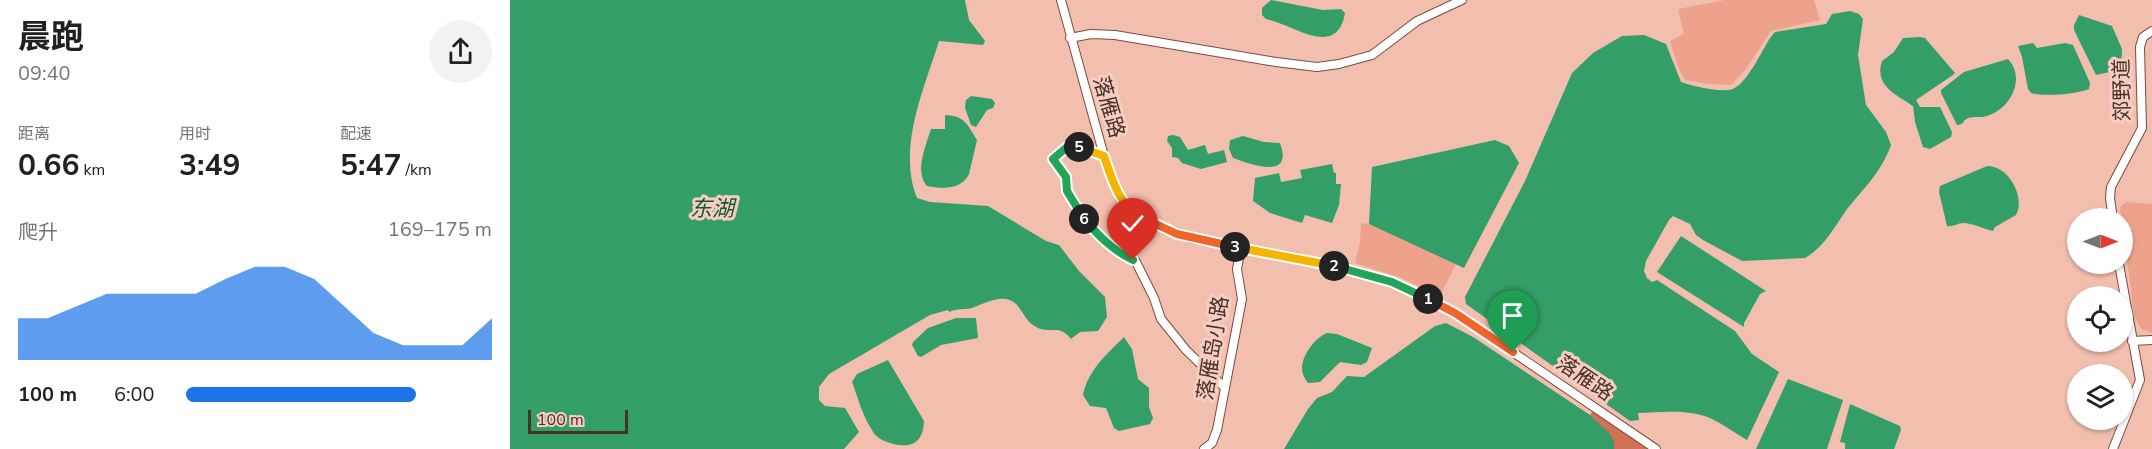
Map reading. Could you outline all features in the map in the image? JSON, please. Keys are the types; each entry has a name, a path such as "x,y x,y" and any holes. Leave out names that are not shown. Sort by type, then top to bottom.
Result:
{"street":[{"name":"落雁路","path":"1061,0 1104,156 1120,198 1135,214 1177,234 1298,258 1392,282 1455,313 1656,449"},
{"path":"1070,38 1091,34 1115,35 1317,67 1372,55 1416,21 1462,0"},
{"name":"郊野道","path":"2111,208 2111,187 2142,128 2140,46 2143,37 2152,31"},
{"path":"1104,156 1072,146 1067,147 1053,159 1066,177 1067,191 1083,217 1104,241 1136,262 1154,298 1161,319 1186,350 1225,388"},
{"name":"落雁岛小路","path":"1204,449 1212,443 1214,438 1242,299 1238,269 1241,248"},
{"path":"2133,341 2152,340"},
{"path":"2113,449 2140,380 2133,346"}],"shaded area":[{"path":"1725,0 1814,0 1820,20 1771,31 1746,69 1731,85 1685,80 1678,67 1670,41 1684,34 1678,9"},
{"path":"2126,202 2152,204 2152,333 2141,329 2134,315 2133,286 2130,286 2129,274 2133,274 2133,208 2120,207"},
{"path":"1361,223 1396,234 1456,264 1440,296 1401,278 1355,263 1360,242"},
{"path":"1594,410 1648,449 1614,449 1614,442 1590,415"}],"water":[{"name":"东湖","path":"510,0 965,0 969,20 985,41 983,45 939,41 920,99 911,139 912,179 917,198 930,202 988,206 1046,241 1059,245 1079,271 1105,297 1107,317 1098,331 1080,332 1071,339 1063,332 1043,330 1034,326 1016,304 1006,299 994,300 972,308 949,312 948,310 930,315 829,374 819,387 819,400 825,406 845,408 859,432 844,449 510,449"},
{"path":"1271,0 1323,10 1341,9 1345,13 1340,27 1333,34 1324,37 1313,36 1266,19 1262,15 1262,8"},
{"path":"1850,11 1859,14 1863,19 1858,55 1866,105 1886,132 1891,145 1876,173 1828,237 1805,258 1742,261 1703,240 1696,235 1690,224 1673,216 1646,261 1644,271 1647,278 1652,282 1657,280 1735,331 1752,354 1779,372 1747,440 1715,420 1693,413 1638,413 1639,420 1630,421 1466,304 1465,297 1525,181 1572,73 1593,53 1622,36 1644,35 1666,44 1681,82 1728,90 1738,86 1744,80 1775,32 1826,24 1832,14"},
{"path":"2079,15 2112,26 2122,49 2121,69 2096,75 2074,30"},
{"path":"1903,38 1925,38 1955,73 1916,100 1920,107 1940,107 1952,132 1951,137 1930,149 1923,147 1915,122 1913,106 1888,88 1881,77 1880,70 1882,61 1894,52"},
{"path":"2033,43 2037,48 2065,43 2073,45 2090,83 2089,89 2060,94 2031,93 2028,89 2018,46"},
{"path":"2008,59 2016,75 2016,84 2009,100 1996,112 1985,117 1968,118 1957,125 1941,90 1964,72"},
{"path":"971,96 992,99 995,103 993,108 987,110 976,127 971,125 965,108 966,100"},
{"path":"945,115 961,119 968,125 977,140 969,174 956,186 939,188 927,186 921,173 924,150 931,129 945,129"},
{"path":"1168,136 1180,137 1188,150 1205,145 1208,154 1224,150 1227,162 1201,169 1182,163 1178,158 1172,157 1172,148 1167,141"},
{"path":"1243,136 1264,142 1280,143 1283,155 1281,162 1276,166 1268,167 1249,164 1233,158 1229,149 1230,140"},
{"path":"1495,140 1509,146 1519,163 1464,268 1369,224 1372,167"},
{"path":"1332,164 1334,173 1336,173 1336,184 1341,184 1339,205 1332,223 1305,215 1302,223 1270,213 1253,201 1255,178 1279,173 1281,182 1302,178 1300,170"},
{"path":"1987,166 2002,171 2013,183 2019,200 2016,215 1995,227 1993,231 1966,223 1947,226 1939,192 1940,186"},
{"path":"1681,236 1766,291 1760,294 1744,327 1657,272"},
{"path":"956,318 976,318 978,338 941,345 921,357 918,356 912,345 913,342 928,328"},
{"path":"1446,323 1473,337 1590,415 1610,434 1614,442 1614,449 1284,449 1317,398 1332,392 1347,376 1364,377 1435,326"},
{"path":"1327,333 1337,334 1372,348 1367,362 1361,365 1340,362 1320,382 1308,383 1302,368 1305,356 1312,344"},
{"path":"1124,337 1132,349 1138,379 1149,388 1149,407 1153,418 1150,424 1119,431 1114,428 1106,408 1090,406 1083,395 1094,370"},
{"path":"888,360 924,421 920,437 911,444 890,443 875,435 863,413 852,382 857,374"},
{"path":"1788,379 1843,400 1827,449 1756,449"},
{"path":"1850,404 1900,426 1901,430 1894,449 1845,449 1845,443 1840,442"}],"route":[{"path":"1133,260 1104,241 1080,213 1067,191 1066,177 1053,159 1067,147 1074,146 1104,156 1124,203 1135,214 1166,230 1200,240 1351,270 1392,282 1455,313 1513,352"}]}
